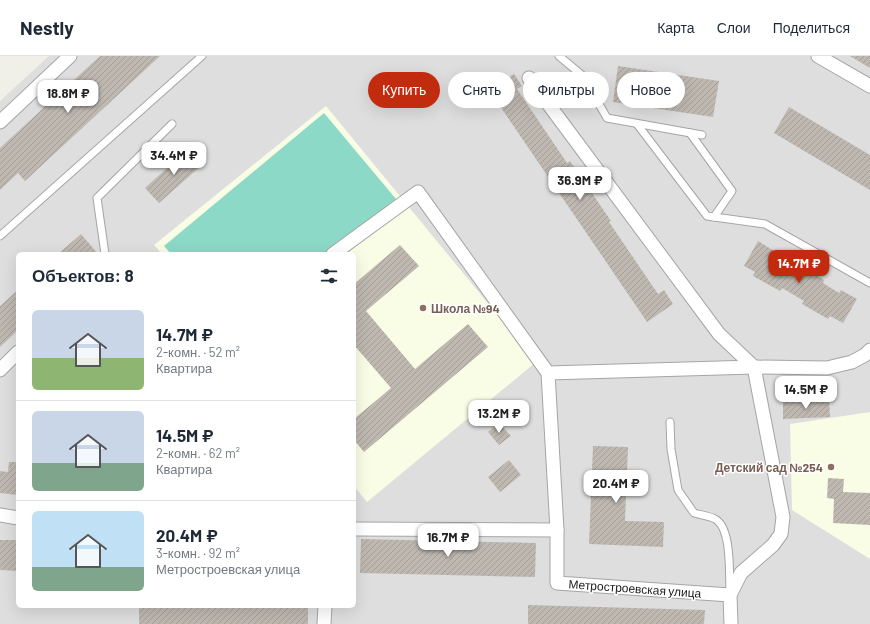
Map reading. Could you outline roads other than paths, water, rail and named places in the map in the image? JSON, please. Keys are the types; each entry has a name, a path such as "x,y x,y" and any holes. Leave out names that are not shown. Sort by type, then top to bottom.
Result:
{"street":[{"path":"0,122 70,56"},
{"path":"818,56 870,86"},
{"path":"551,108 719,334 754,367 783,517 781,534 773,545 741,573 730,595 731,624"},
{"path":"336,252 418,192 548,372 557,530 356,529"},
{"path":"548,372 754,367 827,368 852,362 865,355 870,350"},
{"path":"0,370 16,354"},
{"path":"0,515 16,518"},
{"name":"Метростроевская улица","path":"557,530 557,583 730,595"},
{"path":"324,624 325,608"}],"lane":[{"path":"0,236 202,56"},
{"path":"559,56 583,76 607,118 702,135"},
{"path":"105,252 97,198 172,124"},
{"path":"637,124 707,216 765,224 870,282"},
{"path":"690,133 732,191 714,217"},
{"path":"670,422 671,449 678,490 694,513 716,519 723,527 727,540 730,595"}],"place":[{"name":"Школа №94","path":"423,308"},
{"name":"Детский сад №254","path":"831,467"}]}
